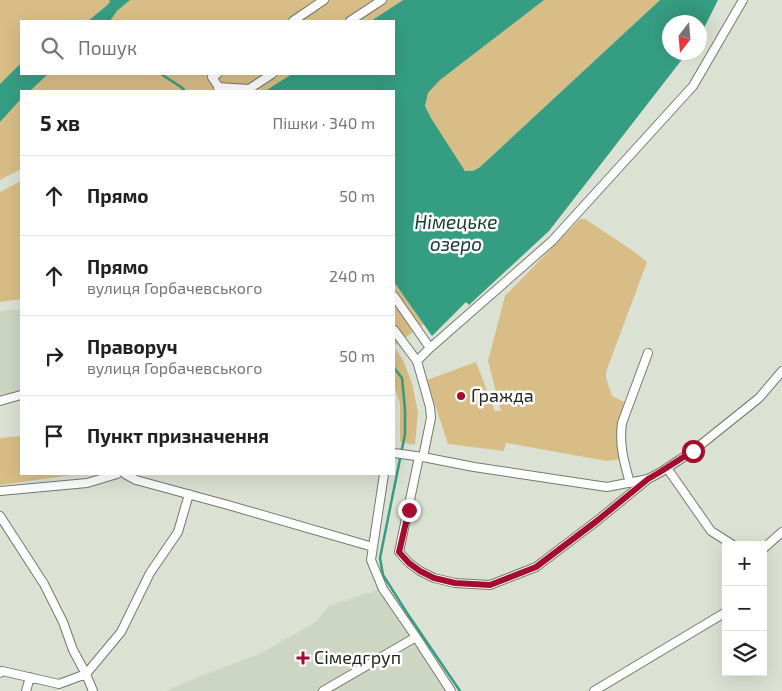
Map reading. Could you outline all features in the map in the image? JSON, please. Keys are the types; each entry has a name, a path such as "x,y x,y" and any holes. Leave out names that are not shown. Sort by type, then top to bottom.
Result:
{"street":[{"path":"294,20 324,0"},
{"path":"352,20 382,0"},
{"path":"417,361 552,241 693,86 743,0"},
{"path":"215,75 212,77 220,89 250,90 271,75"},
{"path":"395,297 430,348"},
{"path":"395,331 417,361 430,407 431,418 399,552 420,571 434,578 455,583 490,585 536,567 648,479 693,451 759,398 782,371"},
{"path":"630,483 620,439 622,423 648,353"},
{"path":"0,400 20,395"},
{"path":"395,453 607,487 648,479"},
{"path":"667,468 711,531 727,541"},
{"path":"127,475 136,480 373,547"},
{"path":"384,475 371,560 383,590 451,691"},
{"path":"0,491 87,483 104,476"},
{"path":"0,673 2,671 59,684 86,674 121,632 150,573 178,532 189,494"},
{"path":"0,516 44,584 93,691"},
{"path":"767,545 782,532"},
{"path":"594,691 722,614"},
{"path":"324,691 416,637"},
{"path":"26,691 30,677"}],"shaded area":[{"path":"0,0 109,0 110,2 89,20 20,20 20,64 0,84"},
{"path":"130,0 403,0 373,20 111,20 117,11"},
{"path":"544,0 660,0 480,167 473,171 465,171 425,106 428,93 440,80"},
{"path":"47,75 290,75 267,90 31,90"},
{"path":"20,100 20,170 0,180 0,122"},
{"path":"20,182 20,299 0,302 0,192"},
{"path":"580,219 585,219 647,262 606,372 612,396 624,402 618,431 622,459 607,461 506,443 504,451 448,444 427,380 476,362 495,411 501,411 488,361 505,296"},
{"path":"395,283 424,324 395,345"},
{"path":"20,309 20,391 0,396 0,311"},
{"path":"395,348 403,360 412,383 418,412 415,445 400,442 400,403 395,389"},
{"path":"20,436 20,475 73,475 0,485 0,438"},
{"path":"386,587 456,691 166,691 259,654 316,622 329,606"}],"water":[{"path":"109,0 130,0 117,11 111,20 89,20 105,7 110,2"},
{"name":"Німецьке озеро","path":"403,0 544,0 440,80 428,93 425,106 431,118 465,171 473,171 480,167 660,0 718,0 707,22 707,15 662,15 662,60 682,60 549,231 469,305 466,302 432,336 395,283 395,90 267,90 290,75 395,75 395,20 373,20"},
{"path":"20,64 20,75 47,75 31,90 20,90 20,100 0,122 0,84"}],"waterway":[{"path":"163,75 184,90"},
{"path":"395,369 402,378 405,434 380,558 383,575 460,691"}],"place":[{"name":"Гражда","path":"461,396"},
{"name":"Сімедгруп","path":"303,658"}],"route":[{"path":"409,510 399,552 409,563 434,578 455,583 490,585 536,567 648,479 693,451"}]}
